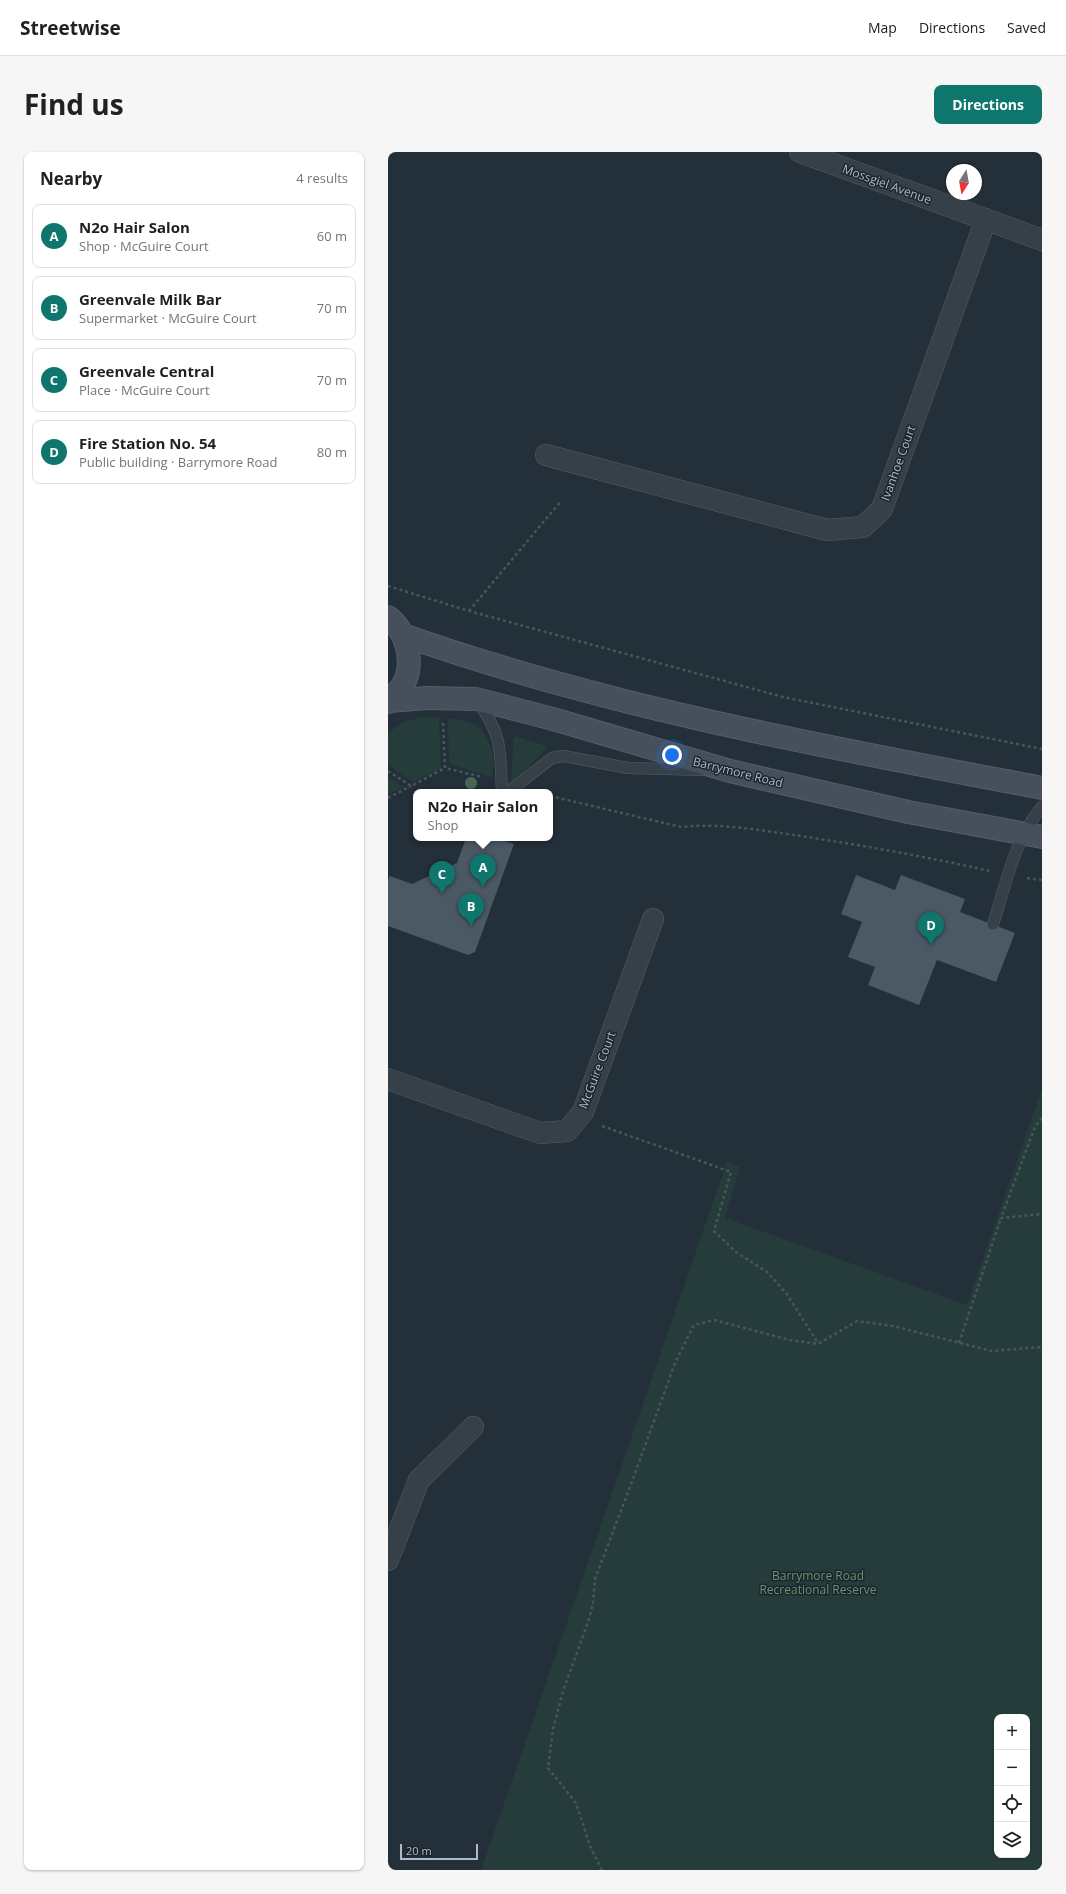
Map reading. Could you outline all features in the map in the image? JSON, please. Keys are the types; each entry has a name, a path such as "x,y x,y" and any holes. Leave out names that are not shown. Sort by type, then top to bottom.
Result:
{"street":[{"name":"Mossgiel Avenue","path":"800,152 1042,240"},
{"name":"Ivanhoe Court","path":"546,455 827,530 863,528 882,509 986,220"},
{"path":"388,617 403,635 409,658 404,682 388,702"},
{"path":"403,635 453,652 547,680 688,717 850,752 1042,788"},
{"name":"Barrymore Road","path":"388,702 428,698 476,699 553,719 730,771 908,812 1032,836"},
{"name":"McGuire Court","path":"388,1079 540,1133 567,1131 583,1112 653,919"},
{"path":"388,1560 420,1480 473,1427"}],"lane":[{"path":"476,699 489,716 496,732 501,756 501,787"},
{"path":"512,789 539,766 552,758 563,756 628,768 730,771"},
{"path":"993,924 1009,874 1032,836 1031,820 1042,807"}],"path":[{"path":"469,611 561,501"},
{"path":"388,586 469,611 783,697 1042,749"},
{"path":"443,720 446,768"},
{"path":"388,798 446,768 501,787"},
{"path":"388,771 412,786"},
{"path":"553,797 673,825 730,826 830,840 896,851 1042,880"},
{"path":"583,1112 600,1124 731,1172 714,1231 736,1252 767,1272 786,1292 818,1344"},
{"path":"959,1342 1034,1127 1042,1118"},
{"path":"1001,1218 1042,1214"},
{"path":"602,1870 590,1846 576,1803 548,1768 553,1729 563,1691 593,1604 595,1579 675,1363 694,1325 714,1320 790,1340 818,1344 856,1321 894,1326 992,1351 1042,1347"}],"green space":[{"path":"426,717 439,717 441,769 413,782 388,765 388,734 396,727 406,722"},
{"path":"448,718 476,725 481,729 489,742 493,757 494,764 491,777 449,764"},
{"path":"514,736 546,746 546,748 515,782 512,781 511,778"},
{"path":"388,777 404,787 388,795"},
{"name":"Barrymore Road Recreational Reserve","path":"1042,1089 1042,1870 481,1870 727,1162 740,1167 725,1218 967,1305"}],"building":[{"path":"465,841 505,841 514,844 475,952 468,955 388,926 388,880 390,876 412,884 457,863"},
{"path":"856,875 895,890 901,875 965,899 960,912 1015,933 996,982 937,960 919,1005 868,985 875,967 848,957 862,922 841,914"}],"place":[{"name":"N2o Hair Salon","path":"483,887"},
{"name":"Greenvale Central","path":"442,894"},
{"name":"Greenvale Milk Bar","path":"471,926"},
{"name":"Fire Station No. 54","path":"931,945"}]}
